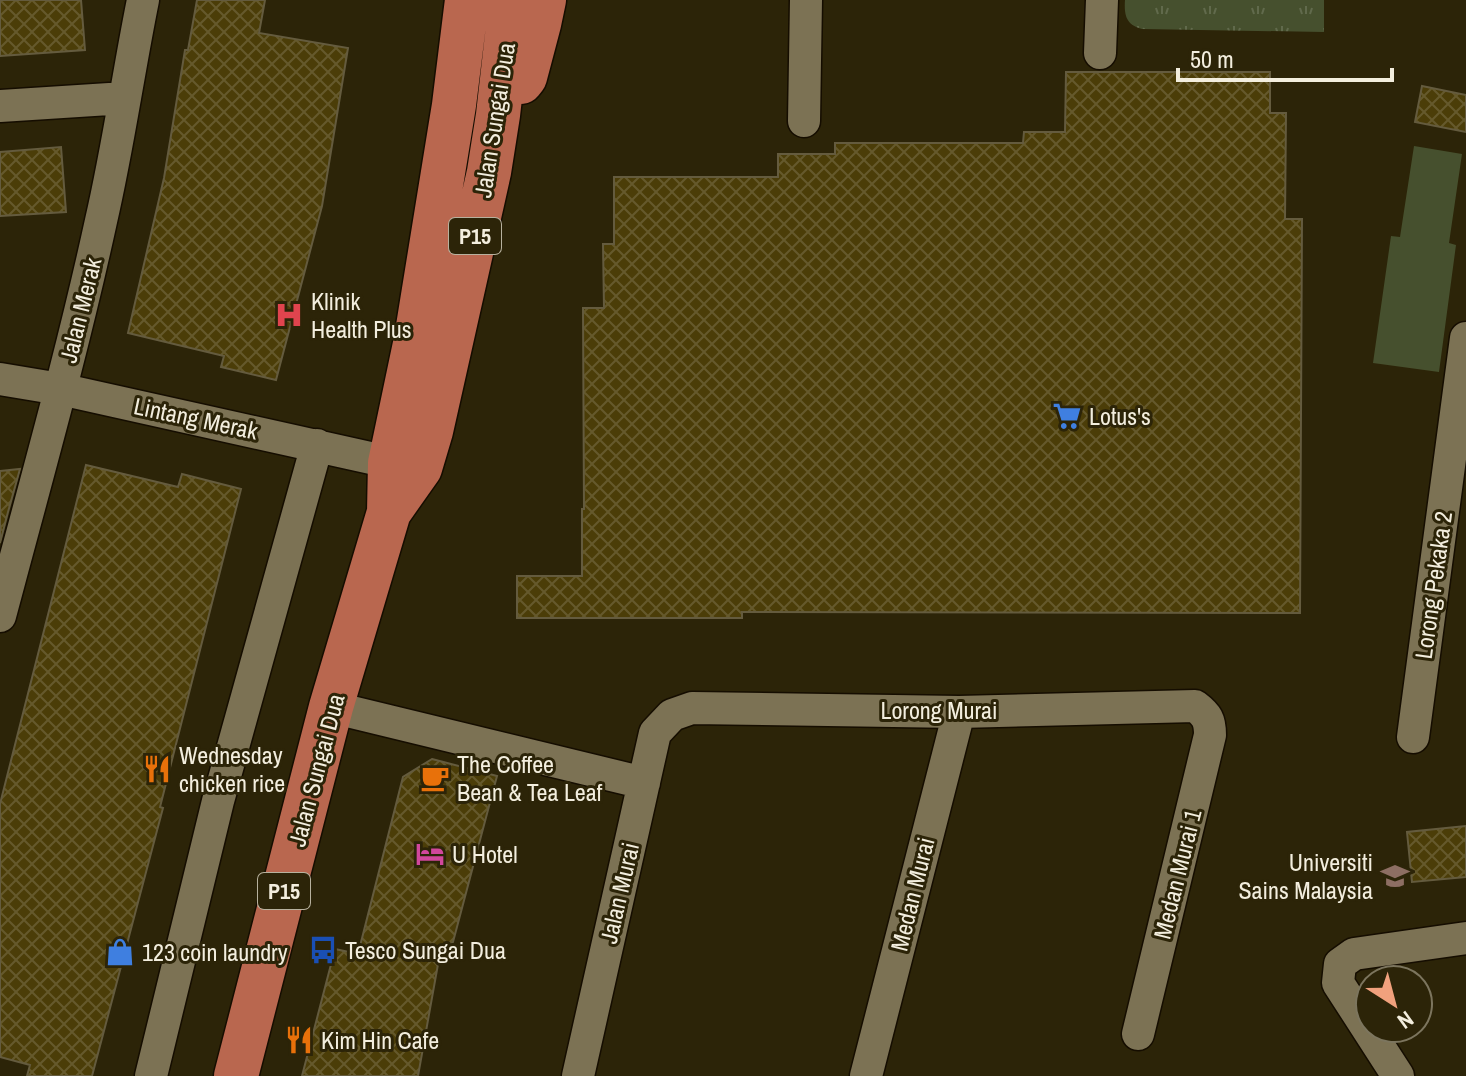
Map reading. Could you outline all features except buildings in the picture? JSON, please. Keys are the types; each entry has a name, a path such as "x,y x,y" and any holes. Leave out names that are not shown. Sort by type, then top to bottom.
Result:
{"main road":[{"name":"Jalan Sungai Dua","path":"236,1076 331,707 405,466 416,339 454,105 467,0"},
{"name":"Jalan Sungai Dua","path":"405,466 431,431 489,172 511,0"},
{"path":"498,115 525,77 544,0"}],"street":[{"name":"Jalan Merak","path":"0,616 100,225 143,0"},
{"path":"804,121 806,0"},
{"path":"1100,53 1102,0"},
{"path":"0,106 125,98"},
{"name":"Lorong Pekaka 2","path":"1413,737 1466,338"},
{"name":"Lintang Merak","path":"0,379 60,389 405,466"},
{"path":"151,1076 218,801 317,445"},
{"name":"Lorong Murai","path":"672,715 692,708 959,712 1195,706 1206,714"},
{"path":"331,707 644,783"},
{"name":"Medan Murai","path":"866,1076 959,712"},
{"name":"Medan Murai 1","path":"1138,1034 1210,735 1206,714"},
{"name":"Jalan Murai","path":"578,1076 655,733 672,715"},
{"path":"1398,1076 1338,983 1340,964 1354,954 1466,938"}],"green space":[{"path":"1125,0 1324,0 1324,32 1142,29 1127,19"},
{"path":"1414,146 1462,154 1449,243 1456,245 1439,372 1373,363 1391,236 1400,237"}],"place":[{"name":"Klinik Health Plus","path":"289,315"},
{"name":"Lotus's","path":"1067,416"},
{"name":"Wednesday chicken rice","path":"157,769"},
{"name":"The Coffee Bean & Tea Leaf","path":"435,778"},
{"name":"U Hotel","path":"430,854"},
{"name":"Universiti Sains Malaysia","path":"1395,876"},
{"name":"Tesco Sungai Dua","path":"323,950"},
{"name":"123 coin laundry","path":"120,952"},
{"name":"Kim Hin Cafe","path":"299,1040"}]}
